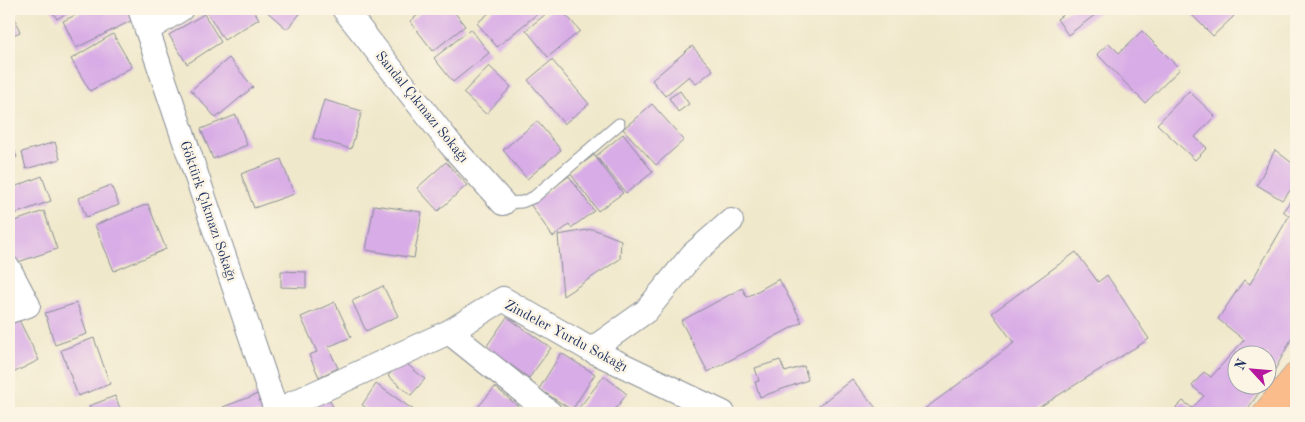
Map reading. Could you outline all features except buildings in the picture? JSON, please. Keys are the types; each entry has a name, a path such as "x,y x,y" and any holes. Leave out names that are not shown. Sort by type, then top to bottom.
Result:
{"main road":[{"path":"1267,413 1296,377"}],"street":[{"path":"143,20 181,9"},
{"name":"Sandal Çıkmazı Sokağı","path":"344,9 451,145 504,203"},
{"name":"Göktürk Çıkmazı Sokağı","path":"143,20 276,412"},
{"path":"591,350 646,311 693,254 731,220"},
{"path":"9,269 18,308"},
{"name":"Zindeler Yurdu Sokağı","path":"276,412 449,332 503,299 591,350 723,413"},
{"path":"449,332 550,413"}],"lane":[{"path":"504,203 522,202 534,197 618,124"}]}
